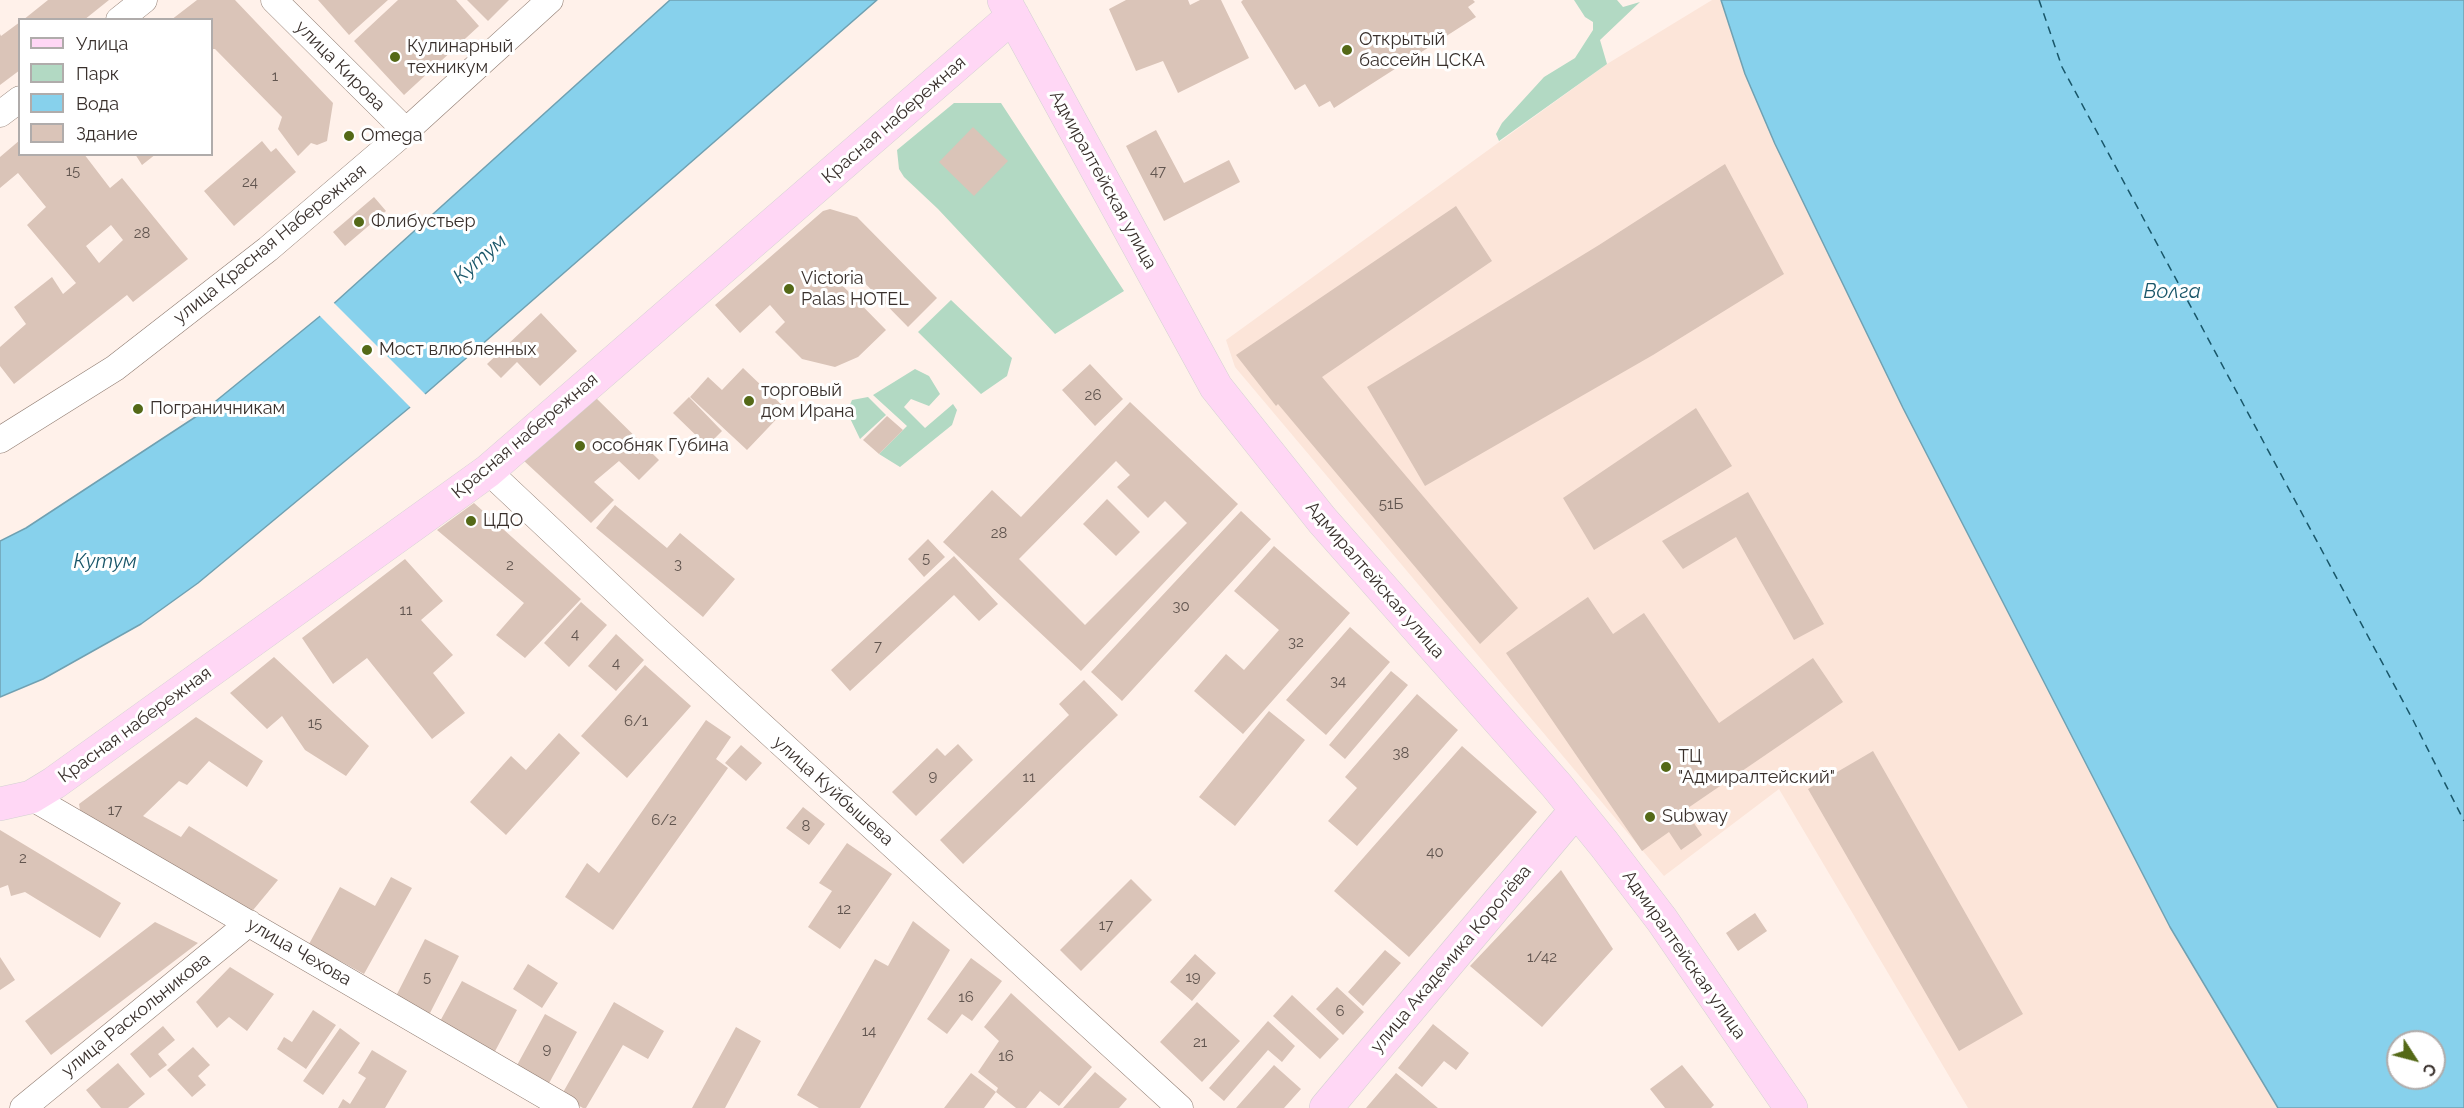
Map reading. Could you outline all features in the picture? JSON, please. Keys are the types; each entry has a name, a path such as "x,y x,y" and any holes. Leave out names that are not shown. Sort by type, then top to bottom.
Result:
{"main road":[{"name":"Красная набережная","path":"15,801 488,471 1009,8"},
{"name":"Адмиралтейская улица","path":"1009,8 1216,387 1322,520 1576,810 1662,920 1791,1108"},
{"name":"улица Академика Королёва","path":"1326,1108 1576,810"}],"street":[{"path":"122,18 144,0"},
{"name":"улица Кирова","path":"274,0 406,131"},
{"name":"улица Красная Набережная","path":"0,440 115,368 268,249 406,131 550,0"},
{"path":"0,114 18,100"},
{"name":"улица Куйбышева","path":"488,471 663,635 1180,1108"},
{"name":"улица Чехова","path":"15,801 249,923 566,1108"},
{"name":"улица Раскольникова","path":"23,1108 249,923"}],"shaded area":[{"path":"1712,0 1721,0 1745,74 1775,144 1903,408 2170,927 2278,1108 1968,1108 1779,789 1664,876 1235,367 1226,340 1607,64"}],"green space":[{"path":"1574,0 1617,0 1623,7 1640,2 1600,40 1607,64 1499,141 1496,134 1502,123 1544,77 1575,58 1593,30 1593,22 1585,17"},
{"path":"954,103 1001,103 1124,291 1055,334 938,209 904,177 899,169 897,150"},
{"path":"951,300 1012,358 1007,376 981,394 918,332"},
{"path":"915,369 929,376 940,394 929,406 911,399 904,407 925,428 953,404 957,410 952,425 900,467 879,454 907,426 873,395"},
{"path":"868,397 886,415 860,439 847,412 852,400"}],"water":[{"name":"Кутум","path":"670,0 877,0 409,408 198,583 141,624 43,679 0,697 0,541 26,528 200,414 319,317"},
{"name":"Волга","path":"1721,0 2464,0 2464,1108 2278,1108 2170,927 1903,408 1775,144 1745,74"}],"pier":[{"path":"332,301 426,395 412,409 318,314"}],"building":[{"path":"48,0 109,0 86,18 26,18"},
{"path":"197,0 235,0 333,103 327,141 317,145 311,143 298,156 278,129 282,117 213,49 213,18 174,18"},
{"path":"318,0 388,0 349,35"},
{"path":"398,0 456,0 479,26 404,95 354,41"},
{"path":"467,0 509,0 488,21"},
{"path":"1126,0 1188,0 1190,5 1200,0 1221,0 1249,58 1178,93 1163,61 1136,71 1109,9"},
{"name":"Открытый бассейн ЦСКА","path":"1243,0 1473,0 1475,2 1468,7 1476,17 1334,108 1330,101 1319,107 1305,84 1295,90 1241,2"},
{"path":"18,23 18,72 0,85 0,34 1,36"},
{"path":"973,127 1008,161 974,196 939,162"},
{"path":"1156,130 1184,183 1229,160 1240,182 1164,221 1126,146"},
{"path":"262,141 271,152 276,148 296,172 234,226 204,191"},
{"path":"18,142 18,156 86,156 110,188 122,178 188,259 133,302 127,295 14,384 0,366 0,347 26,324 14,307 52,277 63,294 76,283 27,225 46,207 18,173 0,188 0,157","holes":["111,225 123,240 99,263 86,246"]},
{"path":"136,156 153,156 142,165"},
{"path":"1725,164 1784,274 1653,355 1425,486 1367,387 1599,245"},
{"name":"Флибустьер","path":"374,197 386,211 345,246 333,232"},
{"path":"1456,206 1492,261 1322,377 1518,608 1480,644 1278,404 1276,406 1236,355"},
{"name":"Victoria Palas HOTEL","path":"830,209 857,217 937,298 908,327 849,267 836,279 886,330 858,357 835,367 802,359 775,332 785,322 770,305 740,333 715,305 823,211"},
{"path":"541,313 577,351 540,386 517,362 501,378 487,364"},
{"path":"1090,364 1123,399 1095,426 1062,390"},
{"path":"743,368 786,409 747,450 690,397 708,377 722,390"},
{"path":"595,397 659,460 639,480 619,461 594,482 614,500 591,523 523,460"},
{"path":"689,397 722,431 707,446 673,413"},
{"path":"1130,402 1238,504 1081,671 943,542 992,490 1021,517","holes":["1116,461 1130,475 1117,487 1148,518 1165,501 1187,523 1085,625 1019,559"]},
{"path":"1696,408 1732,466 1594,550 1563,498"},
{"path":"887,416 903,430 879,454 863,440"},
{"path":"1748,492 1824,624 1794,640 1736,537 1683,569 1662,541"},
{"path":"1107,499 1140,532 1116,556 1083,524"},
{"path":"474,503 581,599 525,658 496,635 524,603 437,530"},
{"path":"615,505 667,548 680,533 735,579 703,617 596,528"},
{"path":"1241,511 1271,539 1122,701 1091,672"},
{"path":"928,539 945,557 924,577 908,559"},
{"path":"1274,546 1350,613 1243,734 1194,691 1226,654 1244,670 1279,630 1234,591"},
{"path":"954,556 998,604 979,621 954,595 850,691 831,670"},
{"path":"405,559 443,601 421,620 453,655 433,673 465,713 432,739 367,658 333,684 302,638"},
{"name":"ТЦ \"Адмиралтейский\"","path":"1588,597 1613,634 1644,613 1719,723 1813,658 1843,702 1685,810 1702,835 1681,850 1669,832 1642,851 1506,653"},
{"path":"581,602 607,625 569,667 544,643"},
{"path":"1350,627 1390,662 1326,735 1286,700"},
{"path":"616,634 644,660 616,691 588,666"},
{"path":"274,657 369,746 346,776 305,750 282,716 267,729 230,693"},
{"path":"645,665 691,706 627,778 581,736"},
{"path":"1391,671 1408,685 1345,759 1329,745"},
{"path":"1084,680 1118,715 963,864 940,840 1069,715 1059,704"},
{"path":"1417,694 1458,730 1357,846 1328,821 1357,788 1345,777"},
{"path":"1269,711 1305,740 1235,826 1199,797"},
{"path":"196,717 263,761 247,787 209,761 187,785 179,781 143,816 181,837 189,826 278,880 249,915 81,816 79,804"},
{"path":"706,720 731,737 716,759 728,768 613,930 565,897 587,863 599,873"},
{"path":"559,733 580,753 506,835 470,802 511,756 526,770"},
{"path":"958,744 973,760 916,816 892,792 937,748 945,756"},
{"path":"741,745 762,763 746,781 725,763"},
{"path":"1462,746 1537,812 1409,957 1334,891"},
{"path":"1873,751 2023,1014 1959,1051 1808,789"},
{"path":"803,807 825,824 809,845 786,828"},
{"path":"0,830 121,903 100,938 25,892 11,896 8,885 0,888"},
{"path":"847,843 892,874 840,949 808,927 832,891 819,883"},
{"path":"1561,870 1613,949 1542,1027 1470,966"},
{"path":"391,877 412,888 364,974 309,944 340,887 375,906"},
{"path":"1131,879 1152,900 1081,971 1060,950"},
{"path":"1755,913 1767,931 1738,951 1726,933"},
{"path":"913,921 950,950 860,1108 819,1108 797,1095 875,959 888,966"},
{"path":"155,922 198,943 51,1055 25,1021"},
{"path":"425,939 459,956 429,1015 395,998"},
{"path":"1385,950 1401,963 1363,1006 1348,992"},
{"path":"1195,954 1216,973 1192,1001 1170,982"},
{"path":"0,957 15,980 0,990"},
{"path":"971,958 1002,981 972,1021 962,1014 947,1034 927,1019"},
{"path":"528,964 558,983 542,1008 513,989"},
{"path":"230,967 274,994 247,1031 229,1017 217,1028 196,1002"},
{"path":"462,981 517,1010 493,1055 438,1025"},
{"path":"1337,987 1364,1012 1343,1035 1316,1009"},
{"path":"1011,993 1092,1067 1059,1106 1040,1091 1026,1108 1016,1108 996,1092 998,1088 978,1072 999,1041 984,1027"},
{"path":"1292,995 1339,1039 1320,1059 1273,1016"},
{"path":"614,1002 664,1031 648,1059 623,1045 586,1108 583,1108 561,1096"},
{"path":"1197,1002 1240,1041 1202,1082 1160,1042"},
{"path":"313,1010 336,1025 306,1069 277,1049 284,1037 292,1042"},
{"path":"545,1014 577,1032 548,1085 516,1067"},
{"path":"1268,1021 1295,1046 1282,1062 1268,1050 1224,1101 1209,1088"},
{"path":"1433,1024 1469,1053 1456,1070 1444,1061 1422,1087 1398,1068"},
{"path":"163,1026 175,1040 158,1054 167,1065 150,1078 130,1054"},
{"path":"736,1027 761,1041 725,1108 692,1108"},
{"path":"340,1028 360,1043 323,1095 303,1081"},
{"path":"193,1047 210,1065 198,1076 206,1085 192,1097 167,1070"},
{"path":"372,1050 407,1071 385,1108 338,1108 343,1099 350,1104 366,1078 358,1073"},
{"path":"118,1063 145,1094 128,1108 101,1108 86,1090"},
{"path":"1274,1065 1301,1089 1284,1108 1236,1108"},
{"path":"1682,1065 1714,1105 1711,1108 1665,1108 1650,1089"},
{"path":"1095,1072 1127,1099 1119,1108 1063,1108"},
{"path":"971,1073 996,1092 984,1108 944,1108"},
{"path":"1396,1073 1438,1108 1366,1108"}],"ferry route":[{"path":"2039,0 2062,67 2413,720 2464,821"}],"place":[{"name":"Открытый бассейн ЦСКА","path":"1347,50"},
{"name":"Кулинарный техникум","path":"395,57"},
{"name":"Omega","path":"349,136"},
{"name":"Флибустьер","path":"359,222"},
{"name":"Victoria Palas HOTEL","path":"789,289"},
{"name":"Мост влюбленных","path":"367,350"},
{"name":"торговый дом Ирана","path":"749,401"},
{"name":"Пограничникам","path":"138,409"},
{"name":"особняк Губина","path":"580,446"},
{"name":"ЦДО","path":"471,521"},
{"name":"ТЦ \"Адмиралтейский\"","path":"1666,767"},
{"name":"Subway","path":"1650,817"}]}
